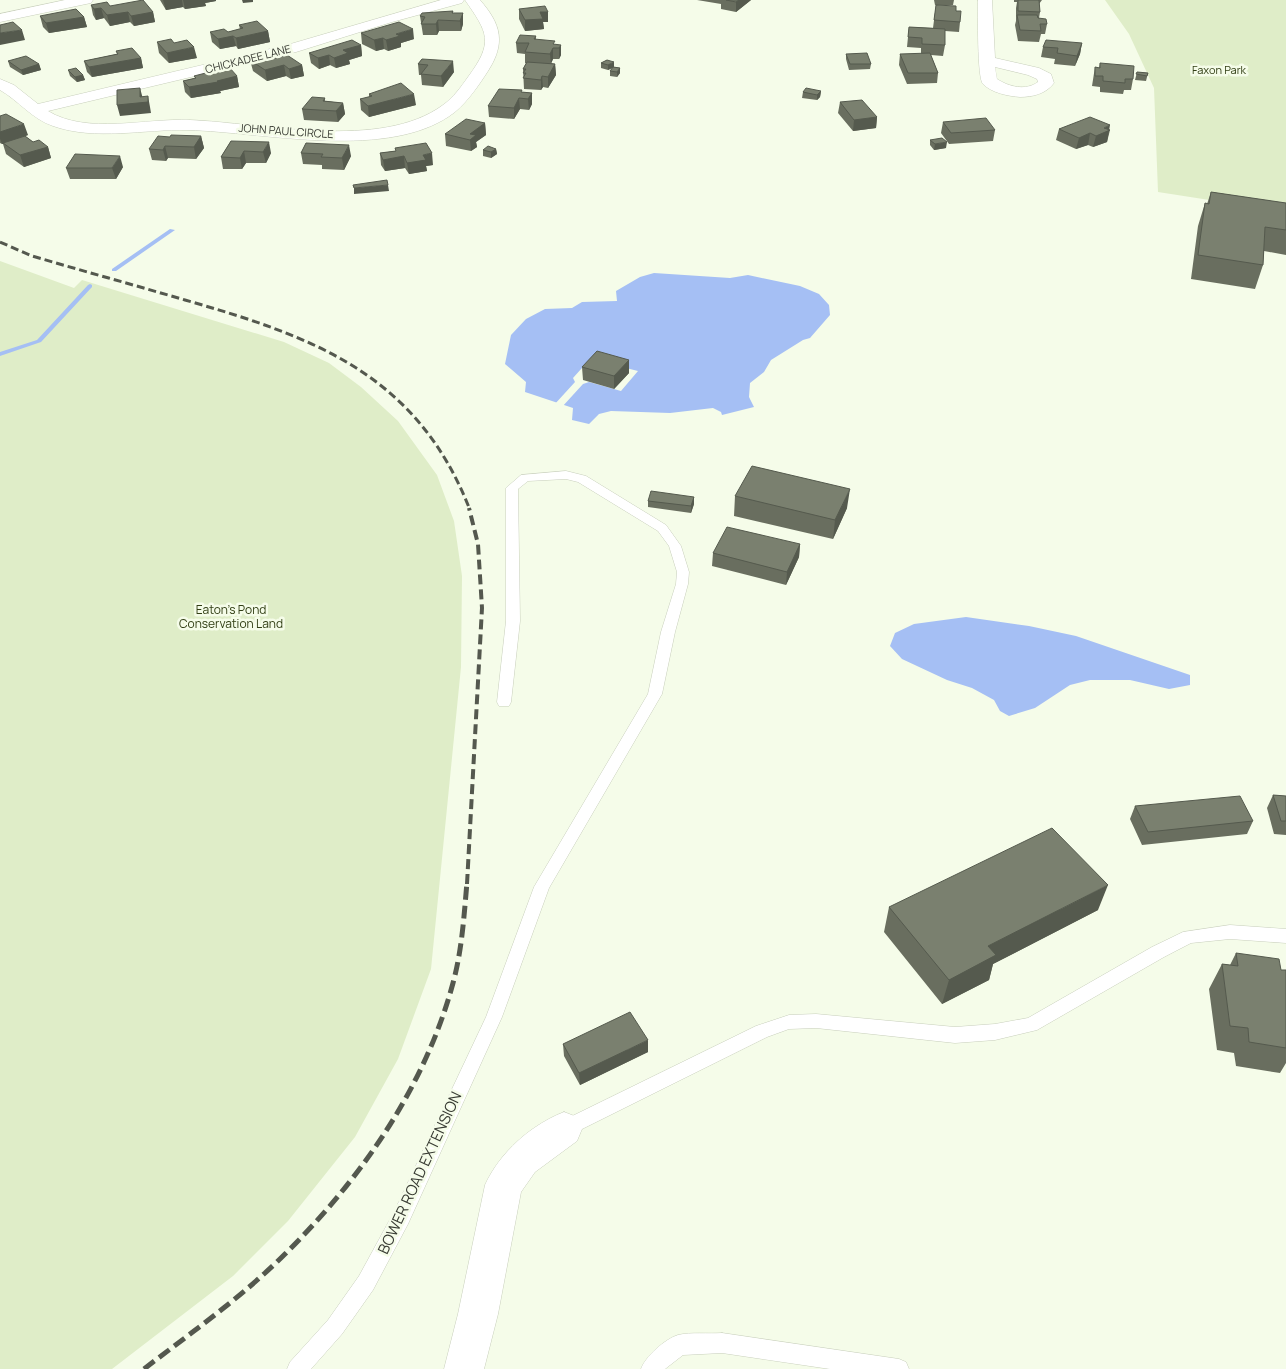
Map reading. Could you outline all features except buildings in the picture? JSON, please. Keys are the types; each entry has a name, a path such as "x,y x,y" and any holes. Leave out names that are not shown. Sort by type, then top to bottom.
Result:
{"street":[{"path":"0,18 86,0"},
{"name":"CHICKADEE LANE","path":"36,109 291,49 387,19 457,0"},
{"name":"JOHN PAUL CIRCLE","path":"0,84 57,122 89,127 197,125 348,135 399,130 424,122 446,111 462,96 487,63 493,46 492,31 484,15 472,0"},
{"path":"985,0 987,61 988,78 997,86 1016,91 1040,88 1047,82 1042,75 1034,71 987,61"},
{"path":"464,1369 478,1314 504,1185 522,1160 564,1130"}],"lane":[{"name":"BOWER ROAD EXTENSION","path":"297,1369 335,1327 366,1283 402,1218 437,1137 494,1017 542,887 655,694 668,632 682,584 683,572 675,546 662,528 582,479 566,475 525,478 512,488 513,621 504,702"},
{"path":"564,1130 762,1031 789,1022 816,1021 955,1035 995,1032 1031,1025 1158,952 1189,937 1230,932 1286,936"},
{"path":"651,1369 652,1366 679,1345 722,1342 898,1369"}],"green space":[{"name":"Faxon Park","path":"1105,0 1286,0 1286,212 1158,192 1154,88 1129,34"},
{"name":"Eaton's Pond Conservation Land","path":"0,261 74,288 82,280 284,342 329,363 361,387 398,421 437,475 454,521 462,576 461,667 431,969 398,1059 355,1137 288,1221 233,1276 112,1369 0,1369"}],"water":[{"path":"654,273 730,278 748,275 800,286 819,294 829,305 830,315 810,338 803,340 771,360 764,372 750,383 749,397 754,407 722,415 721,412 713,408 670,413 611,411 599,414 589,424 572,420 573,408 525,392 526,382 505,364 511,335 526,319 545,309 572,308 582,302 617,301 616,291 640,277"},
{"path":"966,617 1029,626 1076,636 1190,675 1190,685 1169,689 1130,680 1090,680 1070,685 1035,708 1009,716 1000,711 994,700 972,688 947,680 902,659 890,646 895,633 914,624"}],"pier":[{"path":"590,359 638,371 621,391 589,382 583,384 562,407 554,405 575,382 573,378"}],"waterway":[{"path":"114,270 172,230"},
{"path":"0,354 39,341 90,286"}],"railway":[{"path":"0,242 32,256 166,294 276,329 318,347 356,368 391,394 421,425 448,463 470,510"},
{"path":"467,884 482,608 478,544 469,508"},
{"path":"144,1369 234,1300 269,1270 339,1195 387,1129 408,1095 426,1059 441,1021 459,958 467,882"}]}
